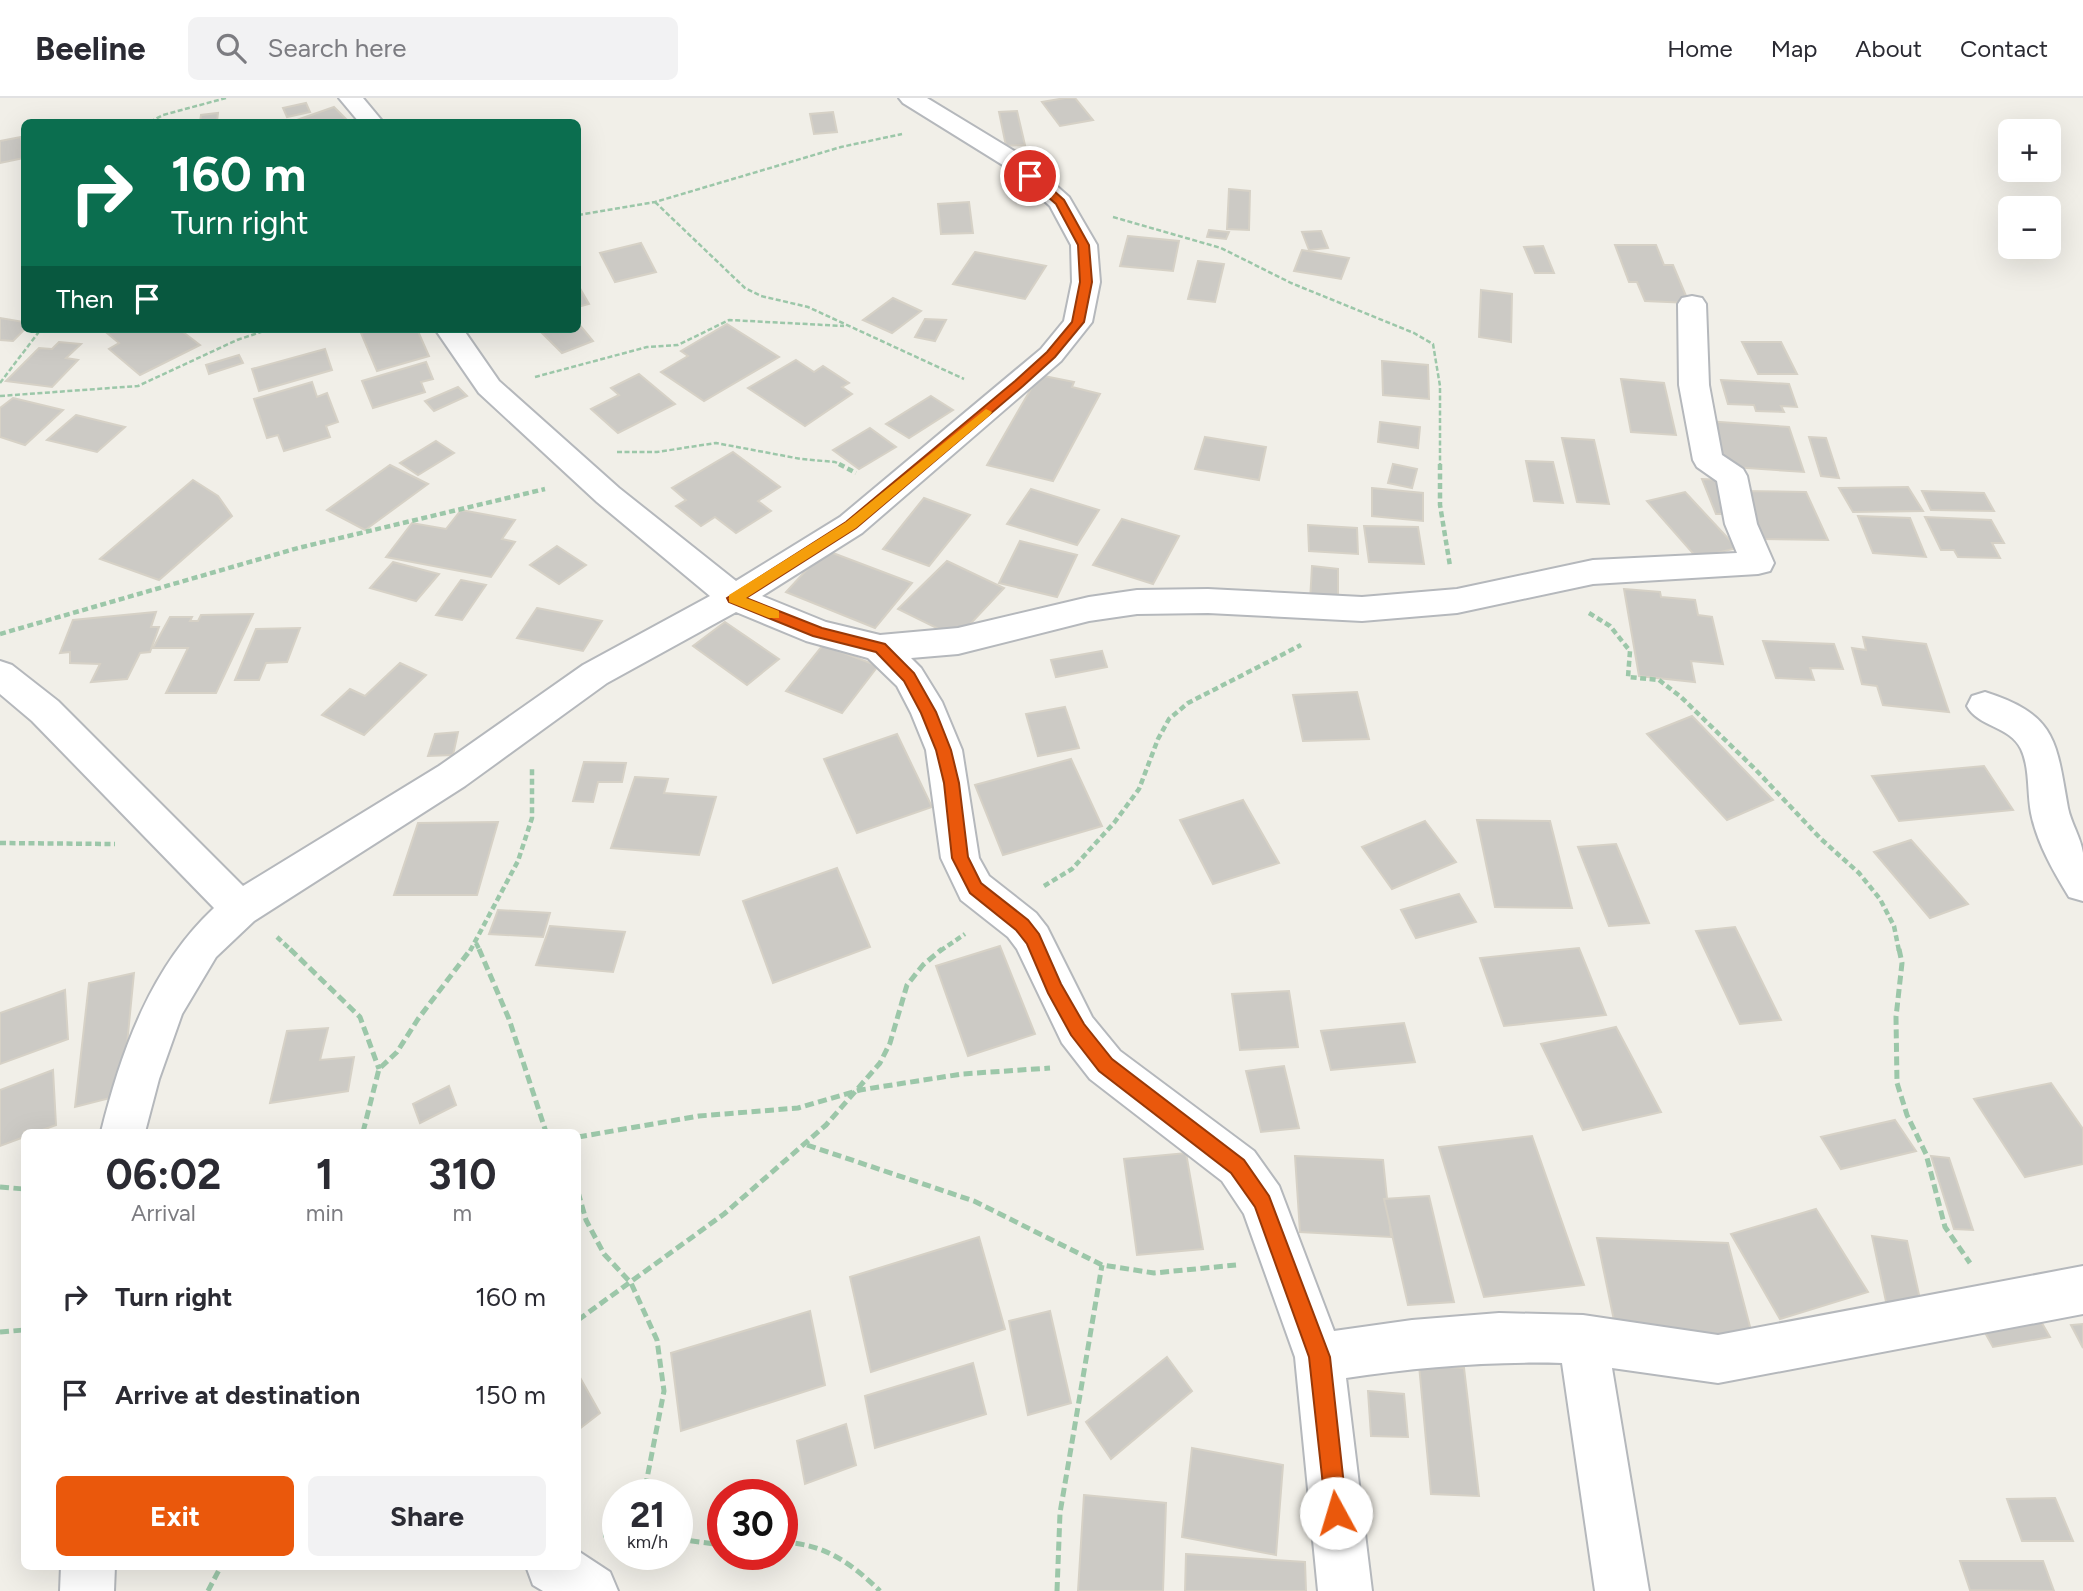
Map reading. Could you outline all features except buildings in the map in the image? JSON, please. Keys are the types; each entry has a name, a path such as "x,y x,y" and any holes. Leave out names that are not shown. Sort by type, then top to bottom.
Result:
{"street":[{"path":"351,98 368,119"},
{"path":"124,1129 137,1079 164,1006 202,945 240,909 453,776 595,674 734,598 851,525 1051,355 1078,322 1086,282 1084,245 1060,202 1015,162 911,98"},
{"path":"452,333 489,387 590,478 734,598 818,632 880,648 958,641 1089,609 1137,602 1208,601 1362,609 1457,601 1593,572 1758,563 1741,524 1732,477 1708,460 1694,385 1692,304"},
{"path":"880,648 909,677 929,712 944,750 960,858 975,888 1004,909 1033,940 1077,1030 1105,1065 1238,1166 1263,1202 1320,1357 1345,1591"},
{"path":"0,674 45,712 240,909"},
{"path":"1985,706 2021,725 2034,739 2040,754 2051,817 2062,852 2083,885"},
{"path":"1320,1357 1412,1344 1499,1337 1583,1339 1718,1359 2083,1290"},
{"path":"1583,1339 1622,1591"},
{"path":"87,1591 88,1570"},
{"path":"558,1570 591,1591"}],"path":[{"path":"156,119 226,98"},
{"path":"581,214 655,202 841,147 889,136 956,127"},
{"path":"655,202 745,288 761,296 808,307 1003,397"},
{"path":"1060,202 1220,248 1291,283 1414,333 1433,344 1440,386 1440,505 1457,601"},
{"path":"489,387 566,371 647,347 678,345 729,320 847,326"},
{"path":"0,383 38,333"},
{"path":"0,396 138,386 258,333"},
{"path":"560,452 657,452 716,443 801,459 835,462 891,492"},
{"path":"0,634 298,548 590,478"},
{"path":"1527,586 1585,611 1610,626 1630,651 1628,677 1659,680 1681,697 1821,839 1859,873 1880,899 1895,926 1902,963 1896,1017 1897,1083 1907,1115 1926,1154 1945,1227 1999,1305"},
{"path":"581,1318 631,1283 807,1145 860,1090 879,1065 891,1042 902,998 911,979 940,949 1072,869 1114,823 1139,789 1158,739 1169,719 1188,703 1296,648 1362,609"},
{"path":"364,1129 379,1069 397,1052 418,1019 476,943 518,861 532,818 533,719"},
{"path":"0,843 177,844"},
{"path":"240,909 288,946 360,1017 379,1069"},
{"path":"476,943 509,1019 545,1129"},
{"path":"581,1136 699,1116 798,1108 860,1090 962,1074 1105,1065"},
{"path":"807,1145 974,1201 1102,1265 1154,1273 1284,1260"},
{"path":"0,1187 21,1189"},
{"path":"581,1202 586,1220 604,1254 631,1283 657,1340 664,1391 647,1479"},
{"path":"1057,1591 1060,1514 1102,1265"},
{"path":"0,1332 21,1331"},
{"path":"798,1542 824,1547 852,1563 880,1591"},
{"path":"208,1591 219,1570"}],"slow traffic":[{"path":"774,614 734,598 851,525 986,412"}],"route":[{"path":"1030,176 1060,202 1084,245 1086,282 1078,322 1051,355 979,419 851,525 734,598 818,632 880,648 909,677 929,712 944,750 960,858 975,888 1022,925 1033,940 1077,1030 1105,1065 1238,1166 1263,1202 1320,1357 1336,1513"}]}
